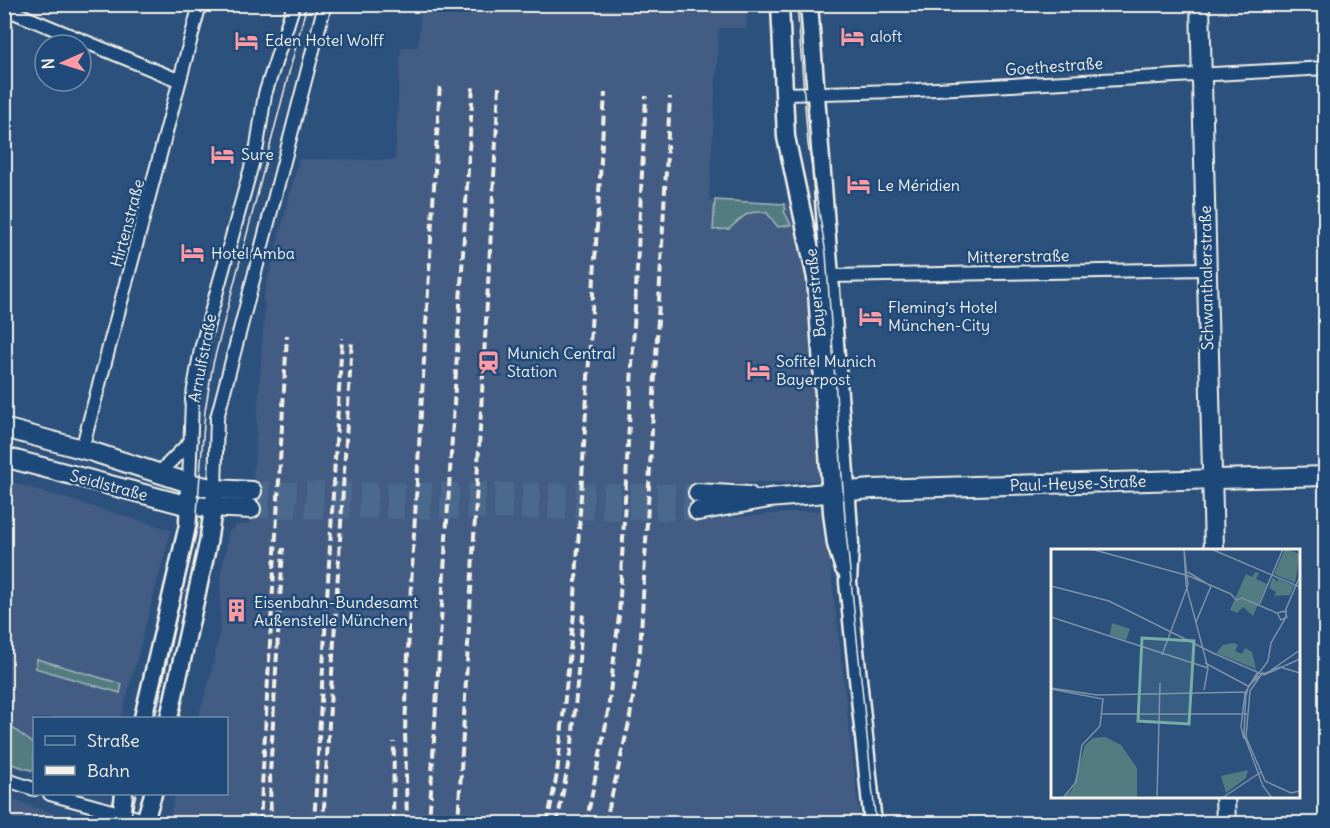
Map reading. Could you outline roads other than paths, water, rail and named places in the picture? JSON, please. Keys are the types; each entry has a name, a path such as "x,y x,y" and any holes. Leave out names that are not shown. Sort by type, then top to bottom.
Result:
{"main road":[{"name":"Schwanthalerstraße","path":"1200,4 1214,549"},
{"name":"Seidlstraße","path":"4,428 251,500 214,509 189,506 4,457"},
{"name":"Paul-Heyse-Straße","path":"698,502 838,491 1326,476"},
{"path":"1225,798 1226,824"}],"street":[{"name":"Hirtenstraße","path":"82,449 155,182 178,80 200,4"},
{"name":"Arnulfstraße","path":"143,717 178,576 189,506 192,400 201,349 257,146 265,93 294,4"},
{"name":"Arnulfstraße","path":"169,717 214,509 217,418 325,4"},
{"name":"Bayerstraße","path":"780,4 786,137 816,278 838,491"},
{"name":"Bayerstraße","path":"809,4 831,276 838,491 836,544 848,582 873,824"},
{"path":"6,9 178,80"},
{"name":"Goethestraße","path":"785,94 898,91 1326,68"},
{"name":"Mittererstraße","path":"831,276 1206,269"},
{"name":"Seidlstraße","path":"159,473 191,441"},
{"path":"4,779 33,789"},
{"path":"53,795 121,818 145,822 153,795"},
{"path":"121,818 124,795"}],"tunnel":[{"path":"252,491 698,493"},
{"path":"251,509 698,511"}],"tram line":[{"path":"155,717 196,526 205,411 213,364 307,4"},
{"path":"797,4 808,144 826,254 846,532 876,824"},
{"path":"129,824 136,795"}],"railway":[{"path":"407,824 405,730 410,603 440,83"},
{"path":"429,824 473,85"},
{"path":"458,824 499,87"},
{"path":"547,824 557,774 574,613 605,93"},
{"path":"586,824 607,719 619,616 646,96"},
{"path":"605,824 629,723 640,652 670,97"},
{"path":"260,824 287,335"},
{"path":"314,824 342,338"},
{"path":"323,824 352,339"},
{"path":"271,824 270,775 283,548"},
{"path":"557,824 572,744 583,612"},
{"path":"393,824 394,742"}],"place":[{"name":"aloft","path":"852,36"},
{"name":"Eden Hotel Wolff","path":"247,40"},
{"name":"Sure","path":"223,154"},
{"name":"Le Méridien","path":"859,185"},
{"name":"Hotel Amba","path":"193,253"},
{"name":"Fleming’s Hotel München-City","path":"870,316"},
{"name":"Munich Central Station","path":"489,362"},
{"name":"Sofitel Munich Bayerpost","path":"758,370"},
{"name":"Eisenbahn-Bundesamt Außenstelle München","path":"236,611"}]}
